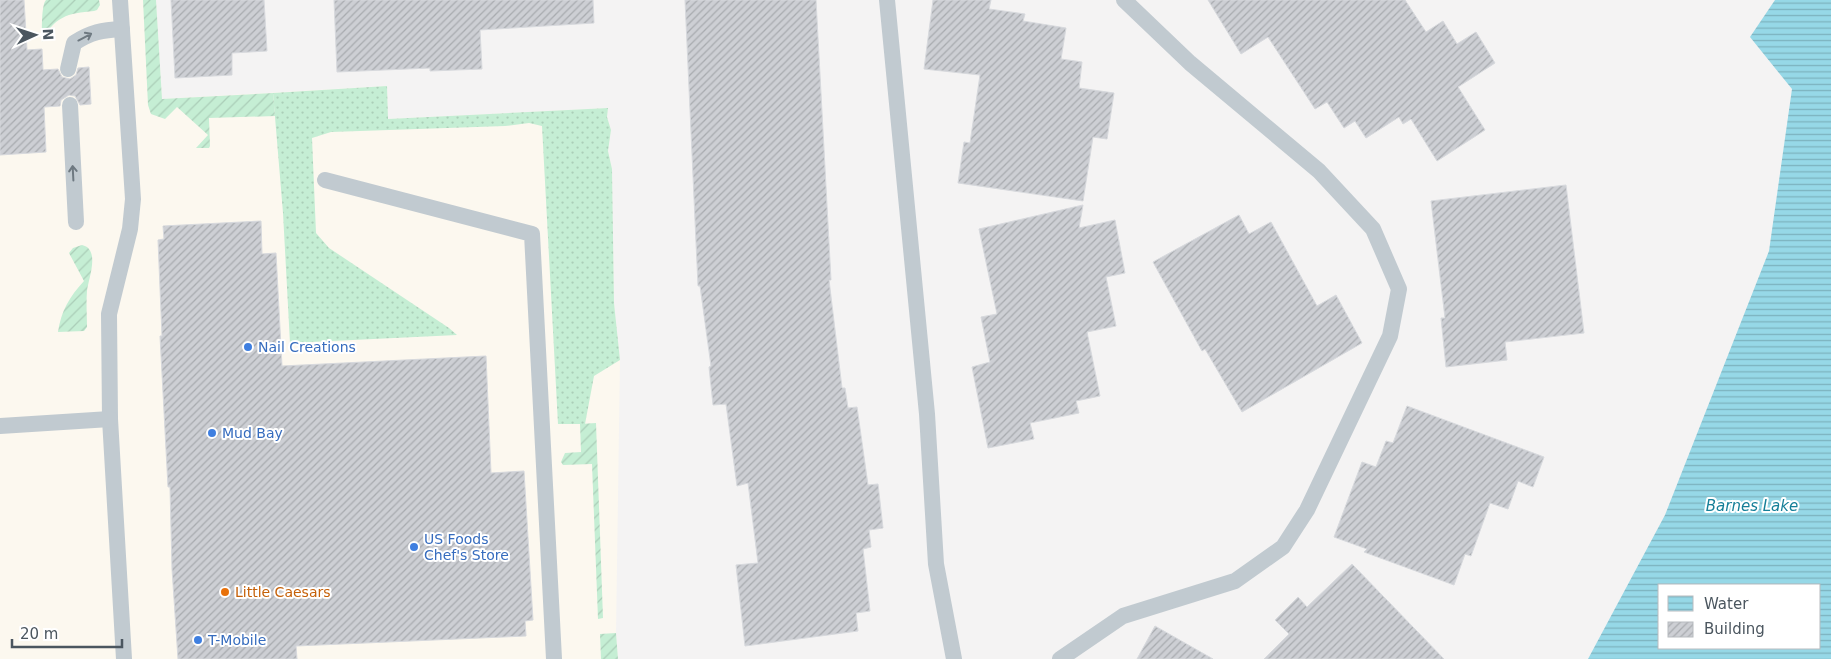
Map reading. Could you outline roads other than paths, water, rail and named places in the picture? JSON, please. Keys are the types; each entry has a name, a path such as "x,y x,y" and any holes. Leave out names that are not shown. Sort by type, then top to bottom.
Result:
{"lane":[{"path":"120,0 133,199 130,229 109,314 110,419 124,659"},
{"path":"887,0 927,414 936,564 954,659"},
{"path":"1060,659 1123,616 1235,580 1283,547 1307,510 1390,336 1400,289 1372,229 1319,171 1190,63 1124,0"},
{"path":"68,68 74,43 87,34 100,30 122,28"},
{"path":"70,105 76,222"},
{"path":"325,180 532,234 554,659"},
{"path":"0,426 110,419"}],"water":[{"name":"Barnes Lake","path":"1775,0 1831,0 1831,659 1588,659 1665,515 1769,251 1792,89 1750,37"}],"place":[{"name":"Nail Creations","path":"248,347"},
{"name":"Mud Bay","path":"212,433"},
{"name":"US Foods Chef's Store","path":"414,547"},
{"name":"Little Caesars","path":"225,592"},
{"name":"T-Mobile","path":"198,640"}]}
